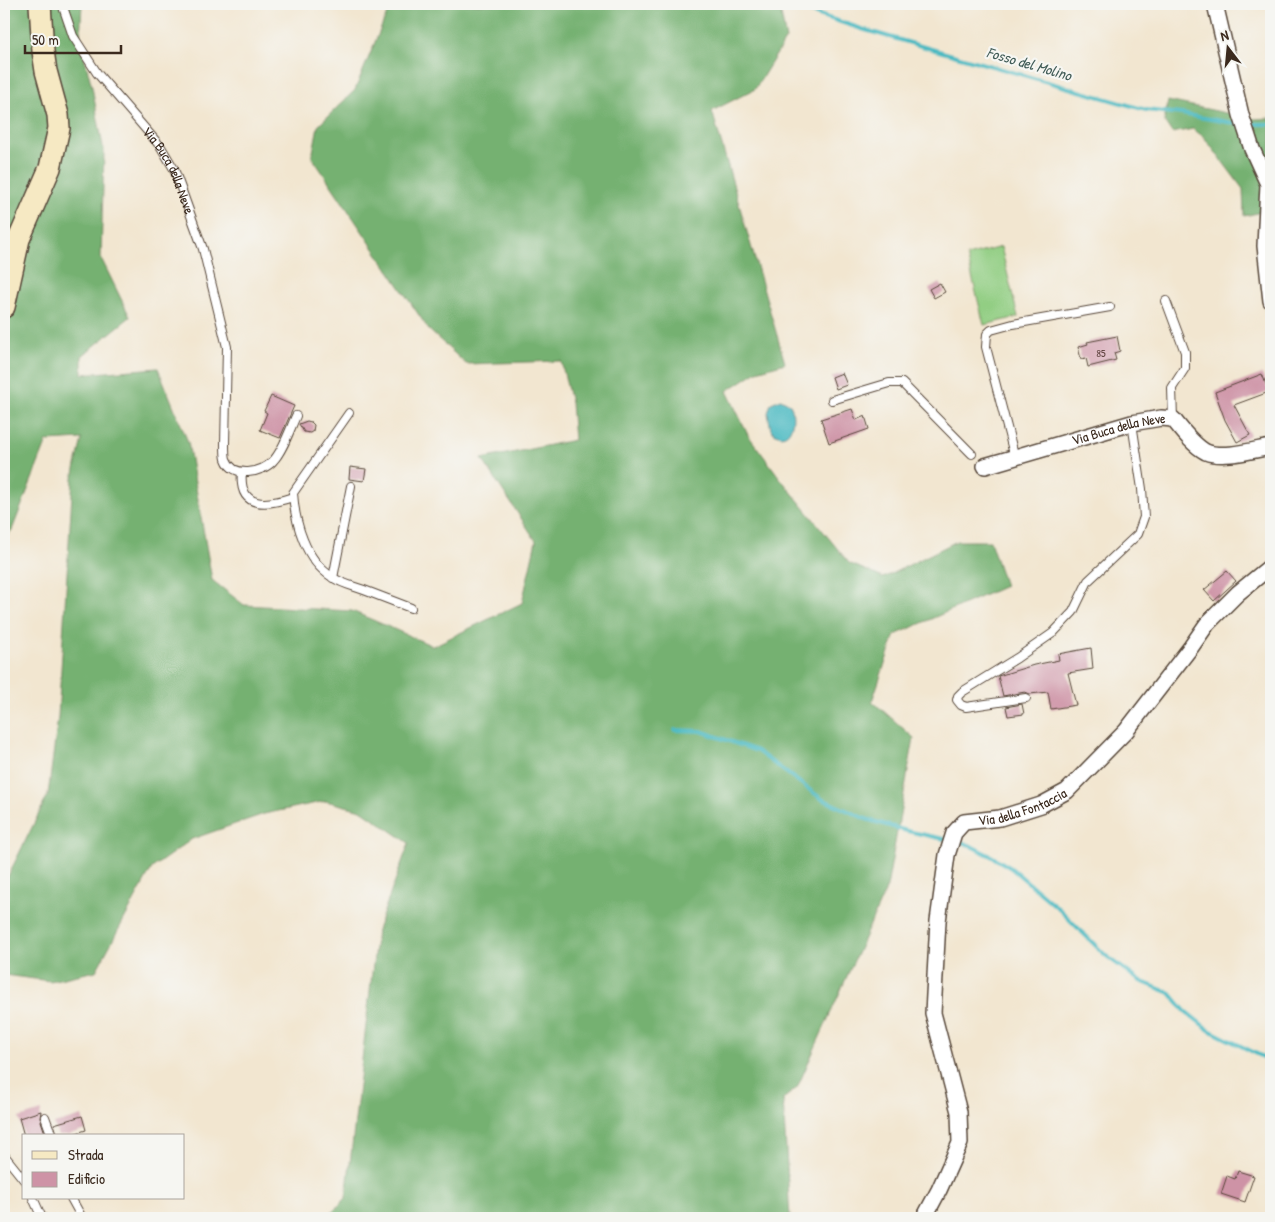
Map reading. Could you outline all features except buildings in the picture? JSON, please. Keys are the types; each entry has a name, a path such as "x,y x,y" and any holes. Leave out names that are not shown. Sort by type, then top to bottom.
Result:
{"street":[{"path":"4,307 19,239 50,168 59,128 58,115 42,50 40,4"},
{"path":"1215,4 1241,115 1247,135 1268,184 1265,246 1271,301"},
{"name":"Via Buca della Neve","path":"982,464 1015,458 1132,423 1161,418 1173,419 1206,452 1229,454 1271,447"},
{"name":"Via della Fontaccia","path":"924,1218 940,1190 960,1143 959,1112 933,1013 938,921 947,855 952,839 964,822 1000,818 1041,805 1067,791 1126,731 1207,624 1238,593 1271,566"}],"lane":[{"name":"Via Buca della Neve","path":"62,4 73,36 97,73 162,147 174,169 203,249 226,347 225,452 230,465 242,472"},
{"path":"1166,301 1186,360 1185,368 1172,388 1173,419"},
{"path":"1015,458 986,347 987,334 991,330 1013,324 1110,307"},
{"path":"832,400 889,383 902,383 972,454"},
{"path":"348,413 295,488 293,497 301,534 317,565 334,578 411,608"},
{"path":"293,497 276,502 257,503 247,495 244,489 242,472 263,469 273,462 296,416"},
{"path":"1026,698 966,707 957,700 962,692 1017,658 1053,632 1072,612 1088,581 1138,534 1144,517 1142,489 1132,423"},
{"path":"334,578 351,486"},
{"path":"45,1117 51,1134"},
{"path":"4,1155 22,1178"},
{"path":"34,1200 42,1218"},
{"path":"72,1200 82,1218"}],"green space":[{"path":"4,4 82,4 80,40 92,87 104,152 101,258 130,317 82,356 82,374 158,368 188,442 212,580 244,605 352,611 433,646 522,603 536,541 482,459 574,440 571,403 561,361 466,364 429,330 312,157 318,126 355,90 391,4 779,4 786,39 755,89 712,111 785,363 757,371 727,391 748,435 780,478 849,563 883,578 957,541 990,541 1005,586 895,635 872,701 914,738 887,887 797,1088 783,1099 790,1218 327,1218 346,1198 377,930 409,843 361,810 326,801 264,814 192,839 152,868 96,971 50,981 4,975 4,884 48,795 58,717 73,478 82,439 47,441 12,530 4,539"},
{"path":"1168,101 1255,119 1271,118 1271,210 1244,216 1243,189 1204,137 1193,129 1172,133 1164,121"},
{"path":"1001,247 1018,317 984,325 967,256"}],"water":[{"path":"781,399 790,404 793,417 790,429 783,436 777,435 771,430 768,413 771,403"}],"waterway":[{"name":"Fosso del Molino","path":"785,4 865,30 1146,110 1239,124"},
{"name":"Fosso del Molino","path":"1248,124 1271,124"},
{"path":"675,730 701,731 757,751 822,799 866,819 907,831 949,840"},
{"path":"956,841 965,843 1011,868 1058,908 1105,955 1140,981 1170,993 1185,1011 1209,1030 1271,1061"}]}
